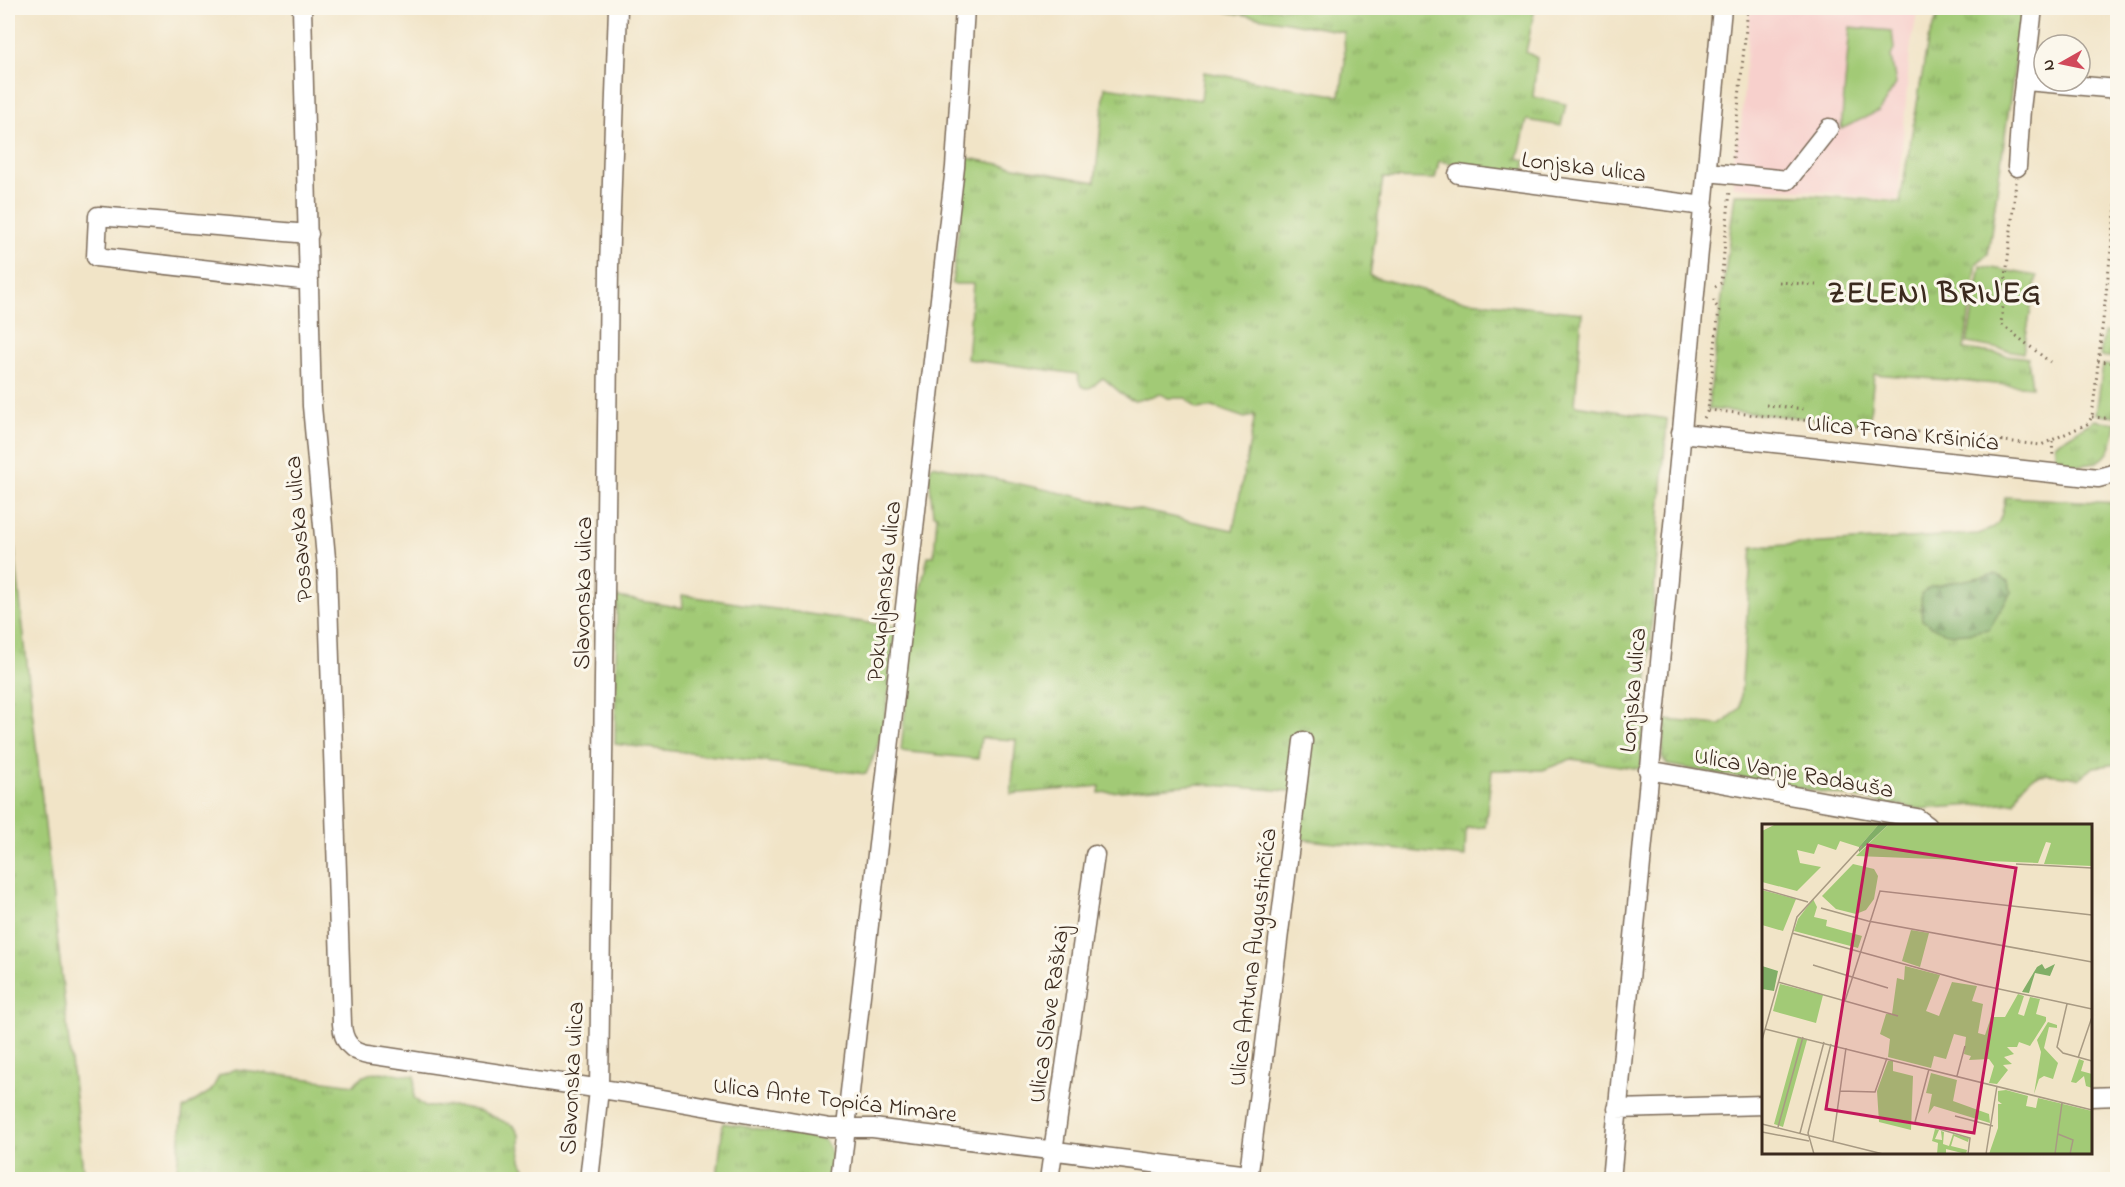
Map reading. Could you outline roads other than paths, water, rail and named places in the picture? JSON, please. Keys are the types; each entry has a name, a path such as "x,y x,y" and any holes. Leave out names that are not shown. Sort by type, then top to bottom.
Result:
{"street":[{"name":"Posavska ulica","path":"302,8 312,406 327,569 342,1024 348,1045"},
{"name":"Slavonska ulica","path":"589,1179 599,1090 609,268 618,8"},
{"name":"Pokupljanska ulica","path":"840,1179 955,167 965,8"},
{"name":"Lonjska ulica","path":"1611,1179 1648,770 1691,434 1704,206 1722,8"},
{"path":"2018,167 2024,81 2033,8"},
{"path":"2024,81 2118,89"},
{"path":"1707,172 1788,180 1829,128"},
{"name":"Lonjska ulica","path":"1458,174 1704,206"},
{"path":"309,234 98,216 96,257 309,281"},
{"name":"Ulica Frana Kršinića","path":"1691,434 2098,477 2114,474 2118,469"},
{"name":"Ulica Antuna Augustinčića","path":"1248,1177 1303,741"},
{"name":"Ulica Vanje Radauša","path":"1648,770 1917,818 1926,824"},
{"name":"Ulica Slave Raškaj","path":"1049,1179 1095,855"},
{"name":"Ulica Ante Topića Mimare","path":"348,1045 359,1053 847,1129 873,1128 1248,1177"},
{"path":"2092,1097 2118,1096"},
{"path":"1617,1109 1762,1105"}],"district":[{"name":"ZELENI BRIJEG","path":"1935,292"}]}
